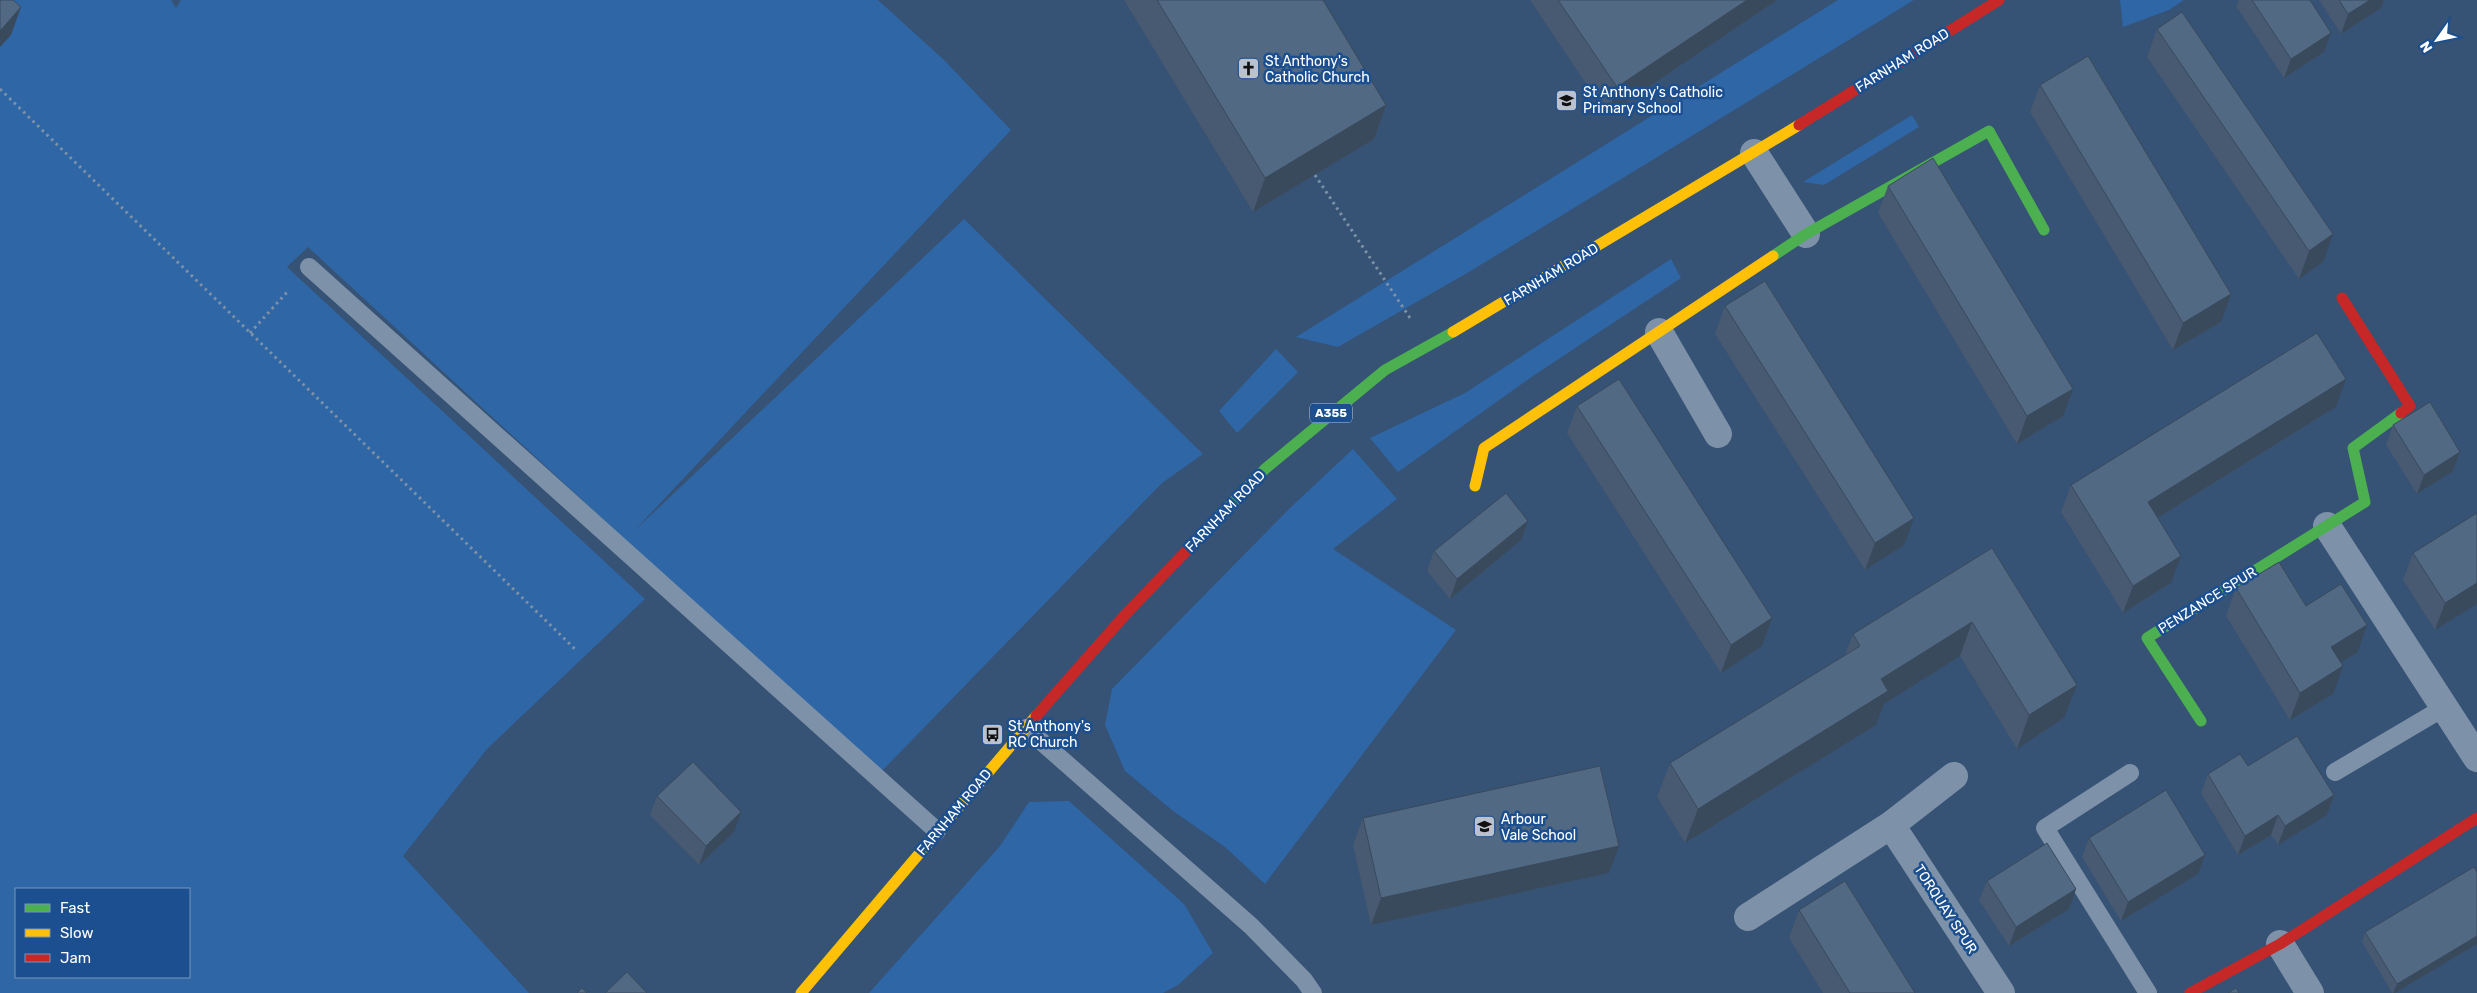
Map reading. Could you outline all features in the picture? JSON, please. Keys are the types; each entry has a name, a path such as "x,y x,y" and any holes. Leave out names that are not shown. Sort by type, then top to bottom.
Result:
{"street":[{"name":"FARNHAM ROAD","path":"800,993 937,831 1126,615 1265,469 1385,370 1429,347 1754,152 1999,0"},
{"path":"1475,486 1484,448 1806,234 1989,131 2044,230"},
{"path":"1754,152 1806,234"},
{"name":"PENZANCE SPUR","path":"2201,721 2147,638 2365,502 2353,448 2410,406 2342,298"},
{"path":"1659,332 1718,434"},
{"path":"2327,526 2477,758"},
{"path":"1748,917 1891,825 1954,776"},
{"path":"2190,993 2280,944 2477,818"},
{"name":"TORQUAY SPUR","path":"1891,825 2001,993"},
{"path":"2280,944 2310,993"}],"lane":[{"path":"309,267 937,831"},
{"path":"2334,772 2445,707"},
{"path":"1026,728 1251,926 1304,980 1313,993"},
{"path":"2130,774 2045,828 2148,993"}],"path":[{"path":"0,89 577,651"},
{"path":"1314,175 1429,347"},
{"path":"250,333 309,267"}],"shaded area":[{"path":"0,0 171,0 176,8 181,0 878,0 943,59 1011,130 635,530 964,219 1203,454 1162,483 879,774 308,247 287,267 645,599 487,749 403,856 529,993 0,993"},
{"path":"1838,0 1914,0 1469,272 1338,347 1296,337"},
{"path":"2120,0 2184,0 2169,10 2123,27"},
{"path":"1912,115 1919,127 1824,185 1803,182"},
{"path":"1671,259 1681,278 1533,376 1398,472 1370,438 1465,393"},
{"path":"1276,349 1298,372 1237,433 1219,411"},
{"path":"1353,449 1397,499 1333,549 1456,630 1265,884 1225,847 1173,811 1125,771 1105,725 1112,689 1291,507"},
{"path":"1069,801 1184,904 1213,953 1178,985 1163,993 869,993 1000,846 1029,802"}],"building":[{"path":"0,0 13,0 21,7 0,31"},
{"name":"St Anthony's Catholic Church","path":"1157,0 1323,0 1386,105 1265,178"},
{"path":"1558,0 1747,0 1617,87"},
{"path":"2252,0 2310,0 2331,33 2291,59"},
{"path":"2339,0 2370,0 2348,14"},
{"path":"2182,12 2333,234 2309,251 2157,29"},
{"path":"2088,56 2231,294 2183,323 2040,85"},
{"path":"1933,158 2073,389 2027,416 1888,186"},
{"path":"1765,281 1914,518 1875,543 1725,306"},
{"path":"2317,333 2346,379 2148,502 2181,556 2133,586 2071,485"},
{"path":"1619,379 1772,618 1731,645 1577,406"},
{"path":"2430,402 2460,452 2424,475 2393,425"},
{"path":"1506,493 1528,521 1457,579 1434,551"},
{"path":"2477,513 2477,583 2445,603 2413,553"},
{"path":"1992,548 2077,685 2029,715 1972,622 1881,679 1888,691 1698,809 1670,763 1860,646 1853,634"},
{"path":"2279,562 2306,606 2341,584 2367,625 2331,647 2343,666 2300,693 2236,588"},
{"path":"2297,736 2334,795 2285,826 2278,815 2245,836 2208,774 2240,754 2248,766"},
{"path":"693,762 741,812 706,846 657,796"},
{"path":"1600,766 1619,846 1381,898 1363,818"},
{"path":"2166,790 2205,855 2128,902 2089,838"},
{"path":"2047,843 2076,889 2016,927 1987,881"},
{"path":"2474,867 2477,872 2477,936 2397,984 2365,932"},
{"path":"1845,881 1915,993 1850,993 1799,910"},
{"path":"627,972 647,993 605,993"},
{"path":"582,988 587,993 577,993"},
{"path":"2236,988 2239,993 2228,993"}],"traffic: fast":[{"path":"1773,256 1806,234 1989,131 2044,230"},
{"path":"1218,518 1265,469 1385,370 1453,332"},
{"path":"2201,721 2147,638 2365,502 2353,448 2401,413"}],"traffic: slow":[{"path":"1453,332 1799,125"},
{"path":"1475,486 1484,448 1773,256"},
{"path":"801,993 1036,716"}],"traffic: jam":[{"path":"1799,125 1999,0"},
{"path":"2342,298 2410,406 2401,413"},
{"path":"1036,716 1125,615 1218,518"},
{"path":"2190,993 2280,944 2477,818"}],"place":[{"name":"St Anthony's Catholic Church","path":"1249,69"},
{"name":"St Anthony's Catholic Primary School","path":"1567,100"},
{"name":"St Anthony's RC Church","path":"992,734"},
{"name":"Arbour Vale School","path":"1485,827"}]}
